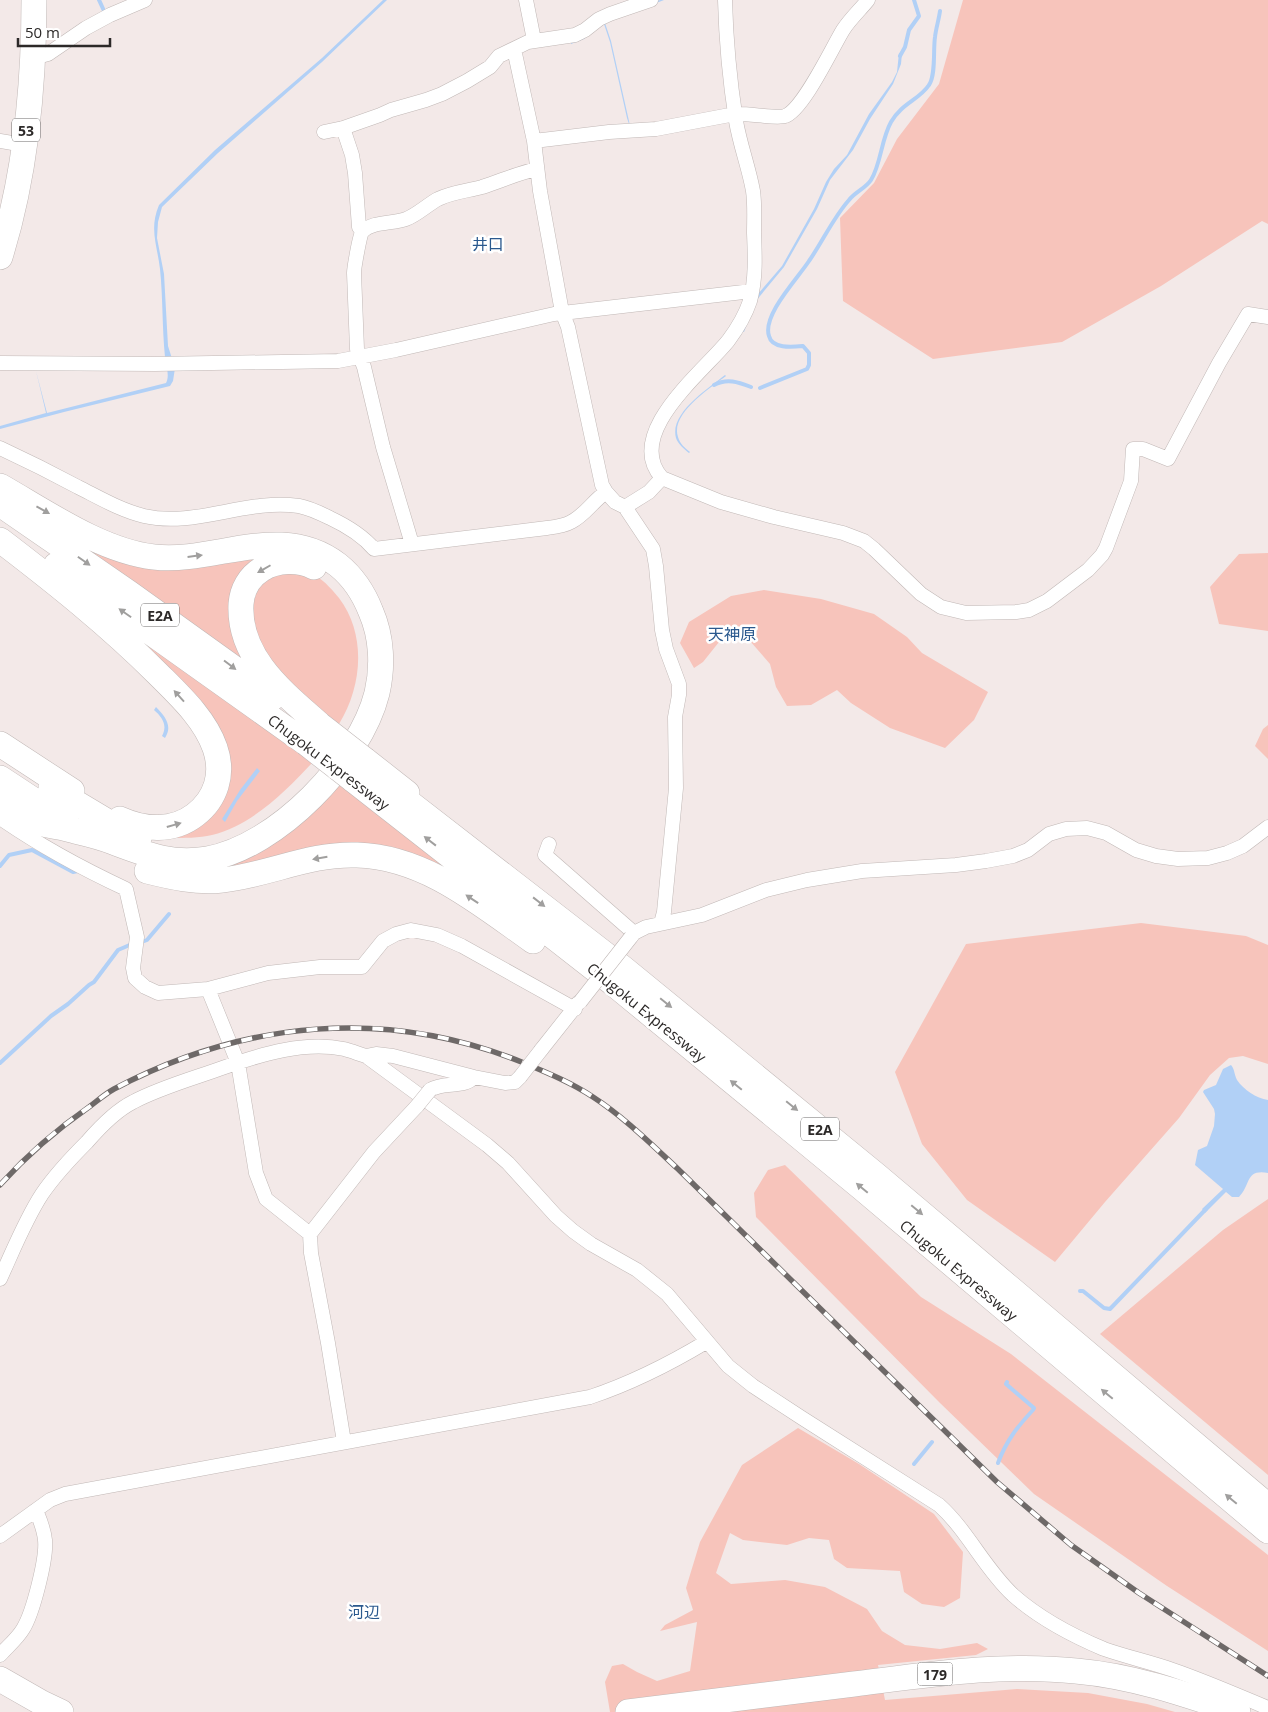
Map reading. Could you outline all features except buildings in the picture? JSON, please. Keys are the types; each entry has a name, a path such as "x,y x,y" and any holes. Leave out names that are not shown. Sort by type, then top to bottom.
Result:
{"highway":[{"name":"53","path":"0,257 17,191 12,143 33,58 34,0"},
{"path":"0,486 93,538 136,554 175,558 248,546 280,544 311,550 330,560 349,574 368,602 379,636 380,673 377,692 364,729 324,784 280,824 250,844 223,855 193,861 177,861 147,856 73,830 30,820"},
{"name":"Chugoku Expressway","path":"0,504 200,643 360,768 508,878 624,969 869,1169 1268,1506"},
{"name":"Chugoku Expressway","path":"0,526 174,648 315,733"},
{"path":"0,540 125,642 169,684 203,723 216,750 219,777 216,790 210,800 192,818 180,824 151,828 134,825 96,806 0,744"},
{"path":"0,800 30,820 116,844 172,846 190,846 224,840 260,820 282,803 301,786 331,751 350,721 362,687 366,653 361,621 346,593 334,580 322,571 299,562 272,564 252,576 241,597 242,623 245,637 259,665 315,733"},
{"path":"0,756 116,844 159,874 203,881 221,880 341,855 374,856 422,870 457,888 713,1066"},
{"path":"0,768 48,792 96,806 116,844"},
{"name":"Chugoku Expressway","path":"360,768 614,984 877,1200 1268,1531"},
{"path":"0,778 41,805 73,830"},
{"path":"0,789 36,812 73,830"},
{"path":"48,792 73,830"},
{"name":"179","path":"628,1712 933,1674 1031,1668 1076,1670 1122,1677 1171,1689 1238,1712"},
{"path":"0,1678 61,1712"}],"street":[{"path":"33,58 48,54 110,14 145,0"},
{"path":"526,0 534,40"},
{"path":"324,132 343,128 442,94 490,67 499,56 514,48 534,40 575,35 599,19 651,0"},
{"path":"725,0 735,114 753,192 755,273 752,291 744,316 736,330 715,357 690,382 672,404 653,435 650,448 652,461 655,471 662,478 721,502 864,541 874,548 920,594 941,607 966,613 1029,610 1047,601 1096,562 1106,548 1130,481 1134,449 1143,449 1168,459 1248,314 1268,317"},
{"path":"534,141 609,132 656,130 735,114 748,113 774,117 786,116 795,109 817,76 844,28 868,0"},
{"path":"514,48 534,141 537,169 562,312 568,327 602,484 615,502 626,508 652,549 656,566 662,630 666,649 679,684 676,717 676,788 664,912 661,923"},
{"path":"343,128 352,155 359,227 362,231"},
{"path":"412,544 383,447 364,367 357,349 354,273 360,235 362,231 372,226 407,219 437,199 454,192 480,187 537,169"},
{"path":"0,363 155,364 338,361 396,350 562,312 752,291"},
{"path":"0,448 113,505 145,516 179,518 253,507 299,506 313,510 344,525 359,535 374,549 547,528 570,523 583,514 606,492"},
{"path":"626,508 649,492 662,478"},
{"path":"0,818 97,875 126,889 137,937 133,968 135,978 145,987 158,992 208,989 268,973 320,967 362,967 383,941 396,934 411,930 437,935 462,946 577,1005"},
{"path":"366,1056 376,1054 393,1056 474,1077 504,1083 515,1082 632,935 646,927 702,915 757,893 807,880 862,871 956,866 1013,856 1028,850 1049,834 1066,829 1087,828 1106,833 1136,850 1156,856 1178,859 1208,858 1227,854 1243,846 1268,827"},
{"path":"549,844 545,855 632,935"},
{"path":"208,989 238,1063 256,1173 266,1199 310,1234"},
{"path":"0,1279 43,1192 63,1167 111,1118 131,1103 152,1093 272,1052 297,1048 325,1047 345,1049 366,1056 487,1145 508,1163 556,1216 573,1231 591,1244 637,1270 667,1294 728,1366 753,1386 939,1504 951,1515 995,1575 1014,1595 1040,1615 1079,1637 1104,1648 1187,1675 1268,1708"},
{"path":"344,1442 311,1253 310,1234 374,1152 430,1090 435,1086 447,1084 466,1084 474,1077"},
{"path":"0,1536 50,1500 65,1494 590,1397 617,1387 706,1342"},
{"path":"0,1655 17,1638 24,1627 30,1613 45,1555 42,1522 36,1510"}],"shaded area":[{"path":"963,0 1268,0 1268,224 1262,221 1161,286 1062,342 933,359 843,301 840,218 874,183 897,139 939,84"},
{"path":"35,514 103,549 271,550 248,571 254,671"},
{"path":"1268,553 1268,631 1219,624 1210,587 1239,554"},
{"path":"287,570 317,577 329,586 348,613 354,628 358,661 356,678 353,694 339,724 300,696 262,657 250,600 261,581"},
{"path":"56,577 228,700 312,763 279,796 241,824 212,835 170,838 184,830 222,751"},
{"path":"764,590 821,599 874,614 907,637 922,653 988,692 974,720 945,748 890,728 851,703 837,690 811,705 787,706 776,687 770,664 750,641 723,637 703,662 694,668 680,643 689,622 731,596"},
{"path":"1268,725 1268,759 1255,746 1263,729"},
{"path":"335,780 466,881 423,864 229,873 202,864"},
{"path":"1141,923 1246,936 1268,945 1268,1064 1243,1056 1229,1058 1210,1075 1179,1118 1055,1262 967,1200 922,1144 895,1072 966,944"},
{"path":"785,1165 921,1297 1011,1354 1268,1555 1268,1651 1167,1586 1034,1494 940,1403 756,1217 754,1193 768,1170"},
{"path":"1268,1199 1268,1475 1100,1334 1223,1230"},
{"path":"798,1428 859,1464 934,1514 963,1552 960,1598 944,1607 922,1604 904,1592 900,1571 847,1568 834,1559 829,1540 809,1538 787,1545 743,1540 730,1533 716,1573 731,1584 785,1580 825,1587 867,1609 882,1631 905,1645 940,1649 977,1643 988,1649 976,1655 878,1665 885,1700 1017,1689 1088,1693 1147,1704 1175,1712 610,1712 605,1682 612,1666 623,1664 657,1681 690,1671 697,1622 660,1631 665,1625 693,1610 686,1588 700,1542 742,1465"}],"water":[{"path":"383,0 387,0 322,62 218,153 162,207 158,222 157,238 164,274 168,346 175,368 173,381 170,386 0,429 0,426 46,413 36,371 47,413 166,383 168,374 164,346 161,280 154,229 159,205 215,150 322,58"},
{"path":"664,0 605,23 611,41 631,130 604,24 584,39 571,44 571,42 603,20"},
{"path":"899,53 902,53 901,64 893,84 870,119 853,150 830,180 817,209 784,267 755,302 744,332 742,331 757,295 782,266 814,209 826,182 834,169 847,155 869,114 892,82 897,72"},
{"path":"725,375 693,402 680,419 677,428 678,437 689,453 680,444 676,438 675,429 678,419 692,402"},
{"path":"156,707 167,721 168,729 165,738 162,736 164,725 162,718 154,710"},
{"path":"257,768 260,771 237,801 225,822 222,819 240,790"},
{"path":"1231,1065 1237,1080 1243,1087 1251,1093 1268,1100 1268,1173 1255,1173 1249,1179 1239,1197 1232,1197 1226,1192 1205,1213 1202,1209 1223,1189 1195,1165 1198,1150 1207,1146 1214,1126 1214,1109 1203,1092 1216,1085 1223,1069"}],"waterway":[{"path":"99,0 105,13"},
{"path":"900,56 905,47 909,30 919,16 914,0"},
{"path":"760,388 807,369 809,365 809,353 803,346 783,346 771,340 768,327 771,318 782,297 809,261 843,207 851,197 871,180 877,167 885,136 895,116 929,85 933,75 935,37 940,11"},
{"path":"714,385 728,381 751,387"},
{"path":"0,866 9,855 32,850 73,872 78,871"},
{"path":"139,943 147,940 169,914"},
{"path":"0,1063 51,1016 94,982 118,950 132,944"},
{"path":"1080,1291 1083,1291 1104,1308 1110,1309 1206,1209"},
{"path":"998,1463 1013,1434 1034,1408 1006,1384 1007,1382"},
{"path":"914,1464 932,1442"}],"railway":[{"path":"0,1185 31,1153 53,1134 114,1089 164,1066 214,1048 265,1036 317,1029 369,1028 421,1034 472,1045 524,1063 560,1078 585,1092 616,1113 637,1131 997,1482 1071,1545 1139,1593 1268,1676"}],"district":[{"name":"井口","path":"488,244"},
{"name":"天神原","path":"732,634"},
{"name":"河辺","path":"364,1612"}]}
